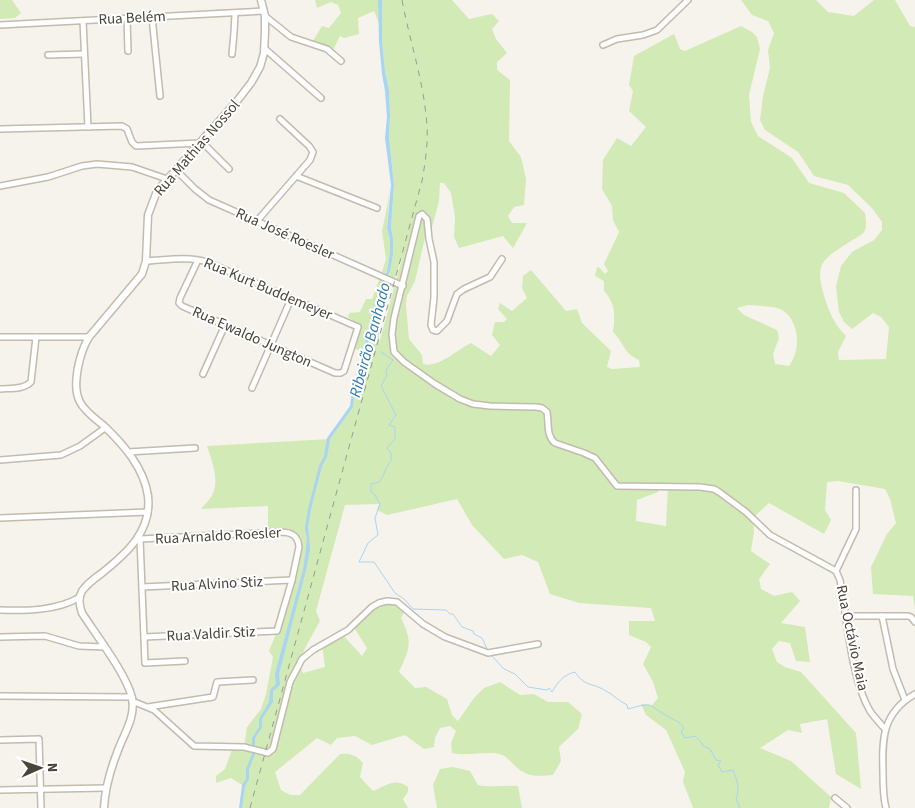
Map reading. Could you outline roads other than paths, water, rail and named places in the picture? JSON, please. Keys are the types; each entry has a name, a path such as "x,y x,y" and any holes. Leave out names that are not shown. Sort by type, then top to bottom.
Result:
{"street":[{"name":"Rua Mathias Nossol","path":"80,597 85,587 121,558 139,539 148,512 147,494 142,476 128,452 82,407 76,392 81,355 89,336 139,280 146,261 146,233 150,208 157,191 252,83 260,67 264,48 264,13 261,0"},
{"path":"603,45 617,39 643,35 658,30 688,0"},
{"path":"232,54 235,13"},
{"name":"Rua Belém","path":"0,25 264,13"},
{"path":"264,13 291,37 327,49 342,61"},
{"path":"152,17 160,96"},
{"path":"127,18 128,51"},
{"path":"83,20 88,127"},
{"path":"264,48 320,98"},
{"path":"48,55 84,54"},
{"path":"257,221 310,160 313,152 310,146 280,119"},
{"path":"0,129 124,127 128,130 132,142 136,146 201,142 229,169"},
{"path":"0,186 48,177 82,166 97,164 132,167 167,179"},
{"name":"Rua José Roesler","path":"176,170 204,197 403,286"},
{"path":"296,176 377,208"},
{"path":"502,258 490,277 464,289 458,294 451,307 447,321 437,331 433,330 431,325 434,297 434,262 427,219 422,214 419,216 392,328 393,348 398,358 435,384 460,399 473,404 542,408 547,412 551,440 595,458 617,486 625,488 714,489 746,512 770,535 836,571 856,529 856,490"},
{"name":"Rua Kurt Buddemeyer","path":"146,261 180,259 208,262 358,327 344,370 341,373"},
{"name":"Rua Ewaldo Jungton","path":"198,260 180,298 179,303 182,306 335,373 341,373"},
{"path":"252,388 292,299"},
{"path":"203,374 225,325"},
{"path":"0,336 89,336"},
{"path":"0,389 28,386 31,382 36,337"},
{"path":"0,460 61,455 80,446 105,428"},
{"path":"128,452 195,448"},
{"path":"0,518 148,512"},
{"name":"Rua Arnaldo Roesler","path":"139,539 289,532 299,542 292,580"},
{"path":"139,539 145,662 185,661"},
{"name":"Rua Octávio Maia","path":"836,571 840,580 854,661 864,696 870,711 885,728"},
{"name":"Rua Alvino Stiz","path":"142,587 292,580"},
{"name":"Rua Valdir Stiz","path":"144,637 277,630 292,580"},
{"path":"0,610 22,610 54,606 68,603 80,597"},
{"path":"80,597 79,605 82,613 121,674 132,699 130,721 116,754 106,788 104,808"},
{"path":"0,696 132,699 159,714 194,746 249,748 268,753 273,749 288,689 302,659 348,630 372,607 379,603 397,602 423,624 445,637 488,653 538,644"},
{"path":"846,616 908,616 915,622"},
{"path":"882,616 893,669 906,700"},
{"path":"0,637 45,636 78,646 104,647"},
{"path":"148,707 213,697 218,682 253,680"},
{"path":"886,808 882,764 885,728 892,716 906,700 915,694"},
{"path":"0,740 39,739 41,808"},
{"path":"0,790 106,788"},
{"path":"835,798 847,808"}],"water":[{"path":"378,0 382,0 382,41 389,90 389,137 394,185 391,227 393,253 390,271 384,285 355,391 353,407 330,439 327,457 322,466 308,527 310,549 306,570 279,674 280,685 273,691 273,702 262,719 262,727 255,738 255,754 249,769 249,779 245,786 242,808 239,808 242,785 246,779 246,769 252,754 252,738 259,727 259,719 269,702 270,690 276,684 275,674 303,570 307,539 305,528 319,466 324,456 327,438 350,406 352,391 368,332 381,285 387,271 390,253 390,240 387,228 391,185 385,138 387,117 379,41"}],"waterway":[{"name":"Ribeirão Banhado","path":"381,352 393,360 386,370 387,375 381,386 396,415 389,425 395,427 395,439 387,448 391,453 391,461 383,477 379,482 371,484 371,492 380,504 375,518 378,535 368,543 359,562 374,562 395,593 413,609 446,610 453,614 462,627 473,631 474,634 482,638 488,651"},
{"path":"492,656 504,669 515,674 528,687 547,690 549,688 552,692 561,679 575,672 586,683 601,688 627,705 628,709 647,705 677,721 684,728 681,732 685,738 695,736 703,746 710,749 716,760 721,761 718,765 722,772 733,770 738,784 736,799 740,807 738,808"}],"railway":[{"path":"250,808 422,181 427,148 426,115 422,86 402,0"}]}
